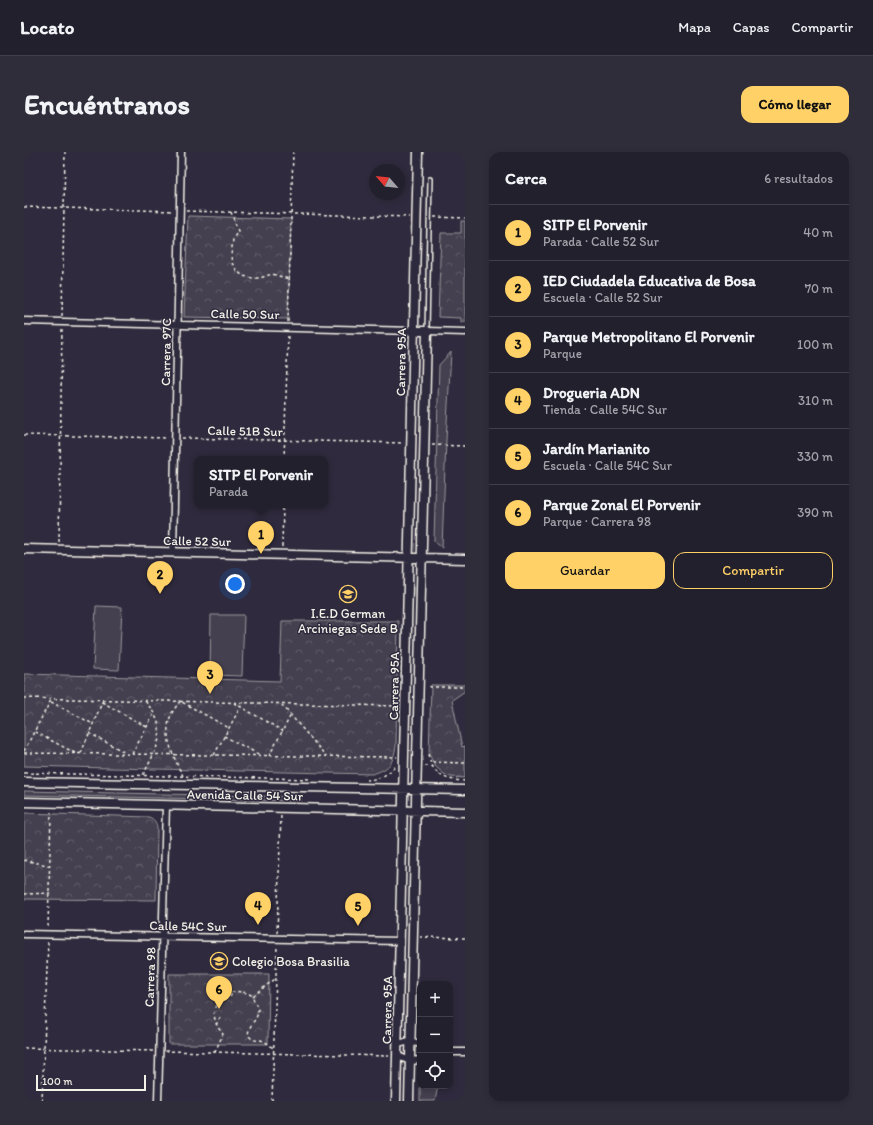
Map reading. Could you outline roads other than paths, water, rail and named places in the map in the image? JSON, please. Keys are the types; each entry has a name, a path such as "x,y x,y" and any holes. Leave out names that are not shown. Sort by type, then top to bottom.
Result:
{"street":[{"name":"Carrera 97C","path":"173,552 181,152"},
{"name":"Carrera 95A","path":"396,1101 418,152"},
{"name":"Calle 50 Sur","path":"24,321 465,332"},
{"name":"Carrera 95A","path":"409,1101 427,331"},
{"name":"Calle 52 Sur","path":"24,549 465,559"},
{"name":"Avenida Calle 54 Sur","path":"24,782 465,790"},
{"name":"Avenida Calle 54 Sur","path":"24,802 465,812"},
{"name":"Carrera 98","path":"158,1101 166,805"},
{"name":"Calle 54C Sur","path":"24,934 400,941"},
{"path":"398,1044 410,1041 417,1043"},
{"path":"453,1052 465,1052"},
{"path":"398,1056 410,1061 417,1060"}],"lane":[{"path":"427,331 430,179"}],"place":[{"name":"SITP El Porvenir","path":"261,554"},
{"name":"IED Ciudadela Educativa de Bosa","path":"160,594"},
{"name":"I.E.D German Arciniegas Sede B","path":"348,594"},
{"name":"Parque Metropolitano El Porvenir","path":"210,694"},
{"name":"Drogueria ADN","path":"258,925"},
{"name":"Jardín Marianito","path":"358,926"},
{"name":"Colegio Bosa Brasilia","path":"219,961"},
{"name":"Parque Zonal El Porvenir","path":"219,1009"}]}
